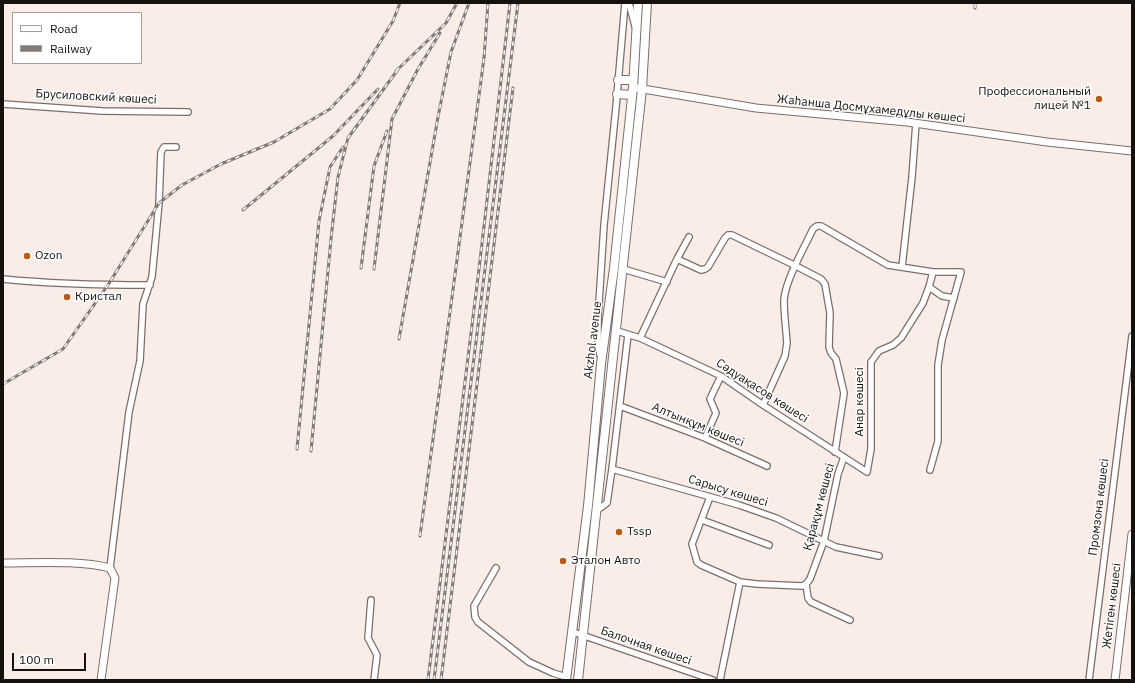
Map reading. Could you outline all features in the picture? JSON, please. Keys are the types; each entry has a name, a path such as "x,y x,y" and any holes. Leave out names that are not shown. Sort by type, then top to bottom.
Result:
{"main road":[{"name":"Akzhol avenue","path":"566,678 588,506 601,364 614,268 633,88 638,3"},
{"name":"Akzhol avenue","path":"578,680 642,89 647,3"},
{"path":"618,80 633,88"},
{"path":"617,94 633,88"}],"street":[{"path":"601,364 598,341 598,318 604,225 625,3"},
{"path":"629,3 636,31"},
{"name":"Жаһанша Досмұхамедұлы көшесі","path":"633,88 756,108 916,123 1047,142 1132,151"},
{"name":"Брусиловский көшесі","path":"3,104 102,111 188,112"},
{"path":"902,267 916,123"},
{"path":"102,680 115,578 110,568 129,412 140,361 144,296 150,285 152,277 158,219 161,152 164,147 176,147"},
{"path":"763,405 785,356 787,343 784,300 786,292 813,229 817,226 822,226 888,265 933,272 961,272 942,340 938,365 938,441 930,470"},
{"name":"Анар көшесі","path":"677,259 701,270 705,269 708,267 725,238 728,235 732,235 821,279 825,284 830,313 830,353 836,359 844,393 835,452"},
{"path":"640,338 689,237"},
{"path":"623,269 667,282"},
{"name":"Анар көшесі","path":"867,472 872,449 871,362 879,351 893,345 901,338 923,303 933,272"},
{"path":"3,279 90,285 150,285"},
{"path":"929,287 942,296 954,298"},
{"name":"Сәдуақасов көшесі","path":"616,332 640,338 721,376 867,472"},
{"path":"596,511 607,503 628,334"},
{"name":"Промзона көшесі","path":"1089,680 1132,336"},
{"path":"706,438 716,414 710,399 721,376"},
{"name":"Алтынқұм көшесі","path":"620,406 706,438 767,466"},
{"name":"Қарақұм көшесі","path":"806,584 810,579 824,541 838,474 844,457"},
{"name":"Сарысу көшесі","path":"612,469 739,505 776,518 836,547 880,556"},
{"path":"710,497 692,544 697,562 740,582 802,586 806,584 808,598 811,602 850,620"},
{"path":"702,520 769,545"},
{"name":"Жетіген көшесі","path":"1115,680 1132,534"},
{"path":"3,563 100,565 110,568"},
{"path":"496,568 474,606 475,616 478,622 529,662 566,678"},
{"path":"720,680 740,582"},
{"path":"371,600 368,638 377,655 374,680"},
{"name":"Балочная көшесі","path":"573,632 713,680"}],"railway":[{"path":"3,384 63,349 108,285 159,203 182,185 221,164 274,142 330,109 357,80 393,21 400,3"},
{"path":"396,71 446,23 457,3"},
{"path":"399,339 438,117 451,52 469,3"},
{"path":"420,536 484,58 488,3"},
{"path":"428,680 479,269 510,3"},
{"path":"434,680 518,3"},
{"path":"975,3 975,8"},
{"path":"374,269 392,119 418,69 440,33"},
{"path":"311,451 338,177 348,138 399,68"},
{"path":"441,680 513,88"},
{"path":"243,210 333,136 378,89"},
{"path":"361,268 374,166 387,131"},
{"path":"297,449 319,221 330,167 343,147"}],"place":[{"name":"Профессиональный лицей №1","path":"1099,99"},
{"name":"Ozon","path":"27,256"},
{"name":"Кристал","path":"67,297"},
{"name":"Tssp","path":"619,532"},
{"name":"Эталон Авто","path":"563,561"}]}
